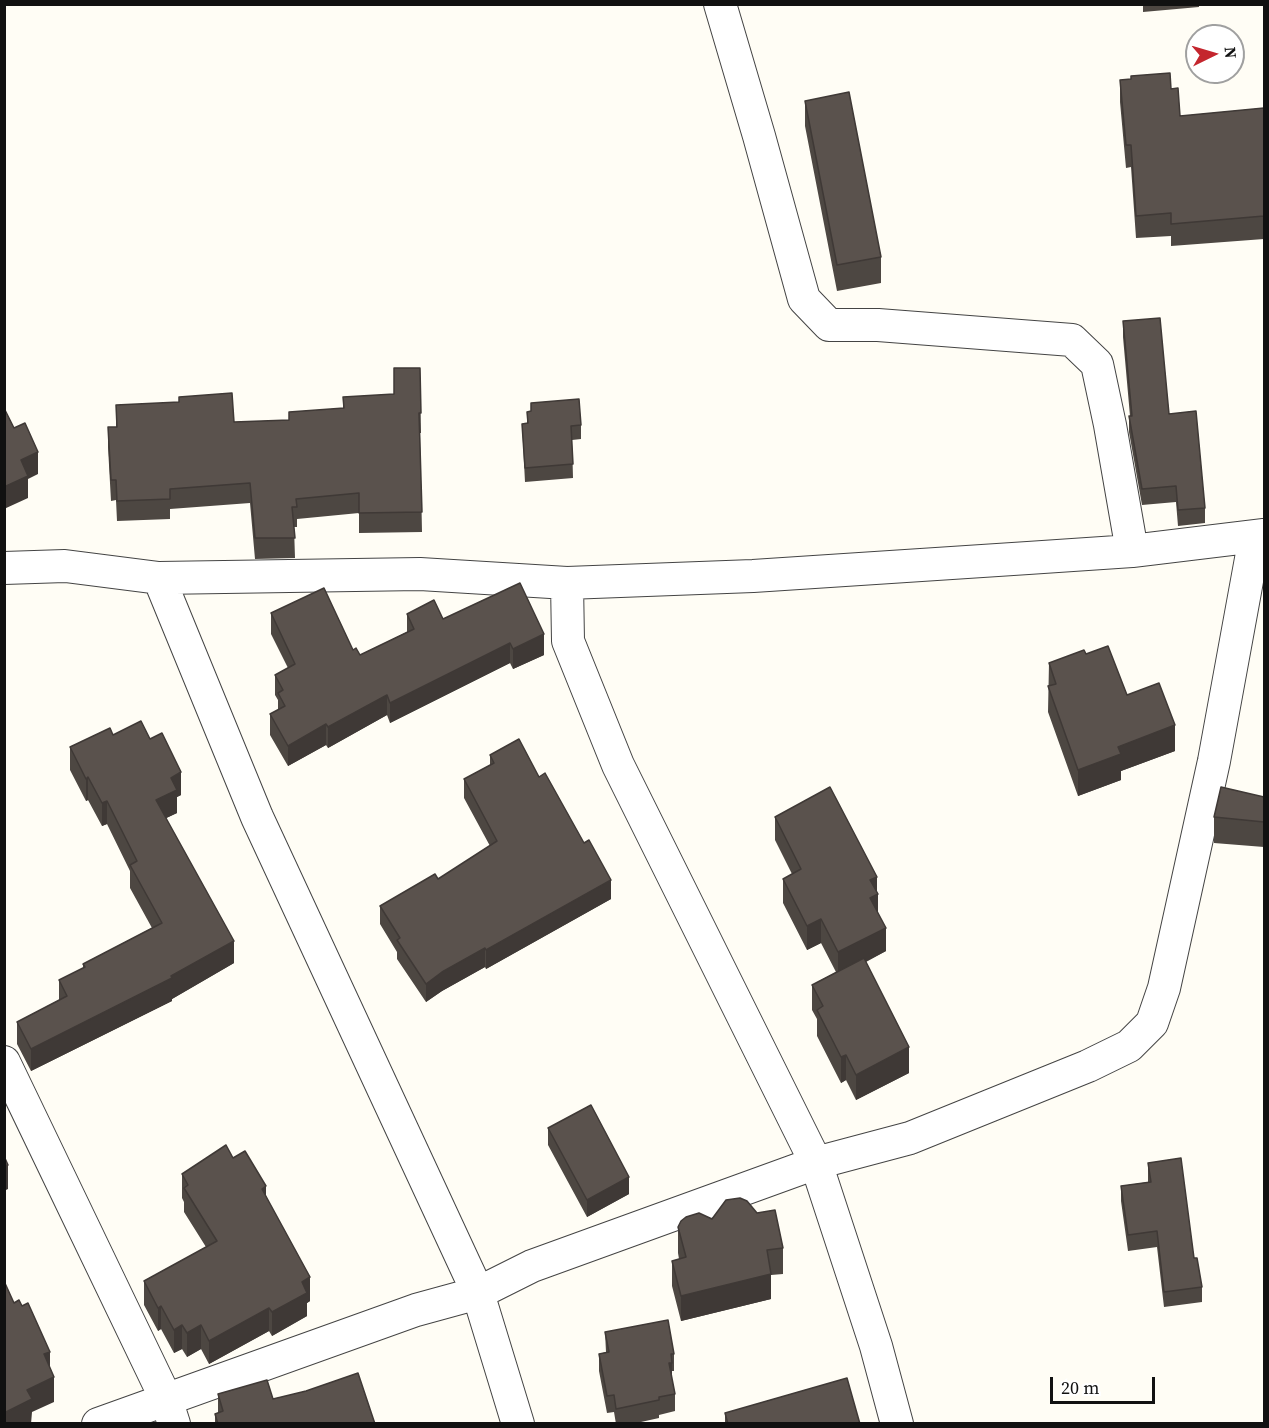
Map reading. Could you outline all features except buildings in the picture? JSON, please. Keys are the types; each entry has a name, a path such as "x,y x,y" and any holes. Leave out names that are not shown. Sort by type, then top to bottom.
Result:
{"street":[{"path":"720,4 804,299 829,325 878,326 1072,340 1097,363 1132,551"},
{"path":"4,568 65,566 159,578 420,574 567,583 753,576 1132,551 1259,536 1214,760 1164,988 1152,1023 1129,1046 1088,1066 910,1138 816,1163 532,1266 478,1293 416,1310 170,1411 98,1424"},
{"path":"159,578 257,817 478,1293 518,1424"},
{"path":"567,583 568,641 618,765 816,1163 876,1346 897,1424"},
{"path":"4,1062 170,1411"}]}
